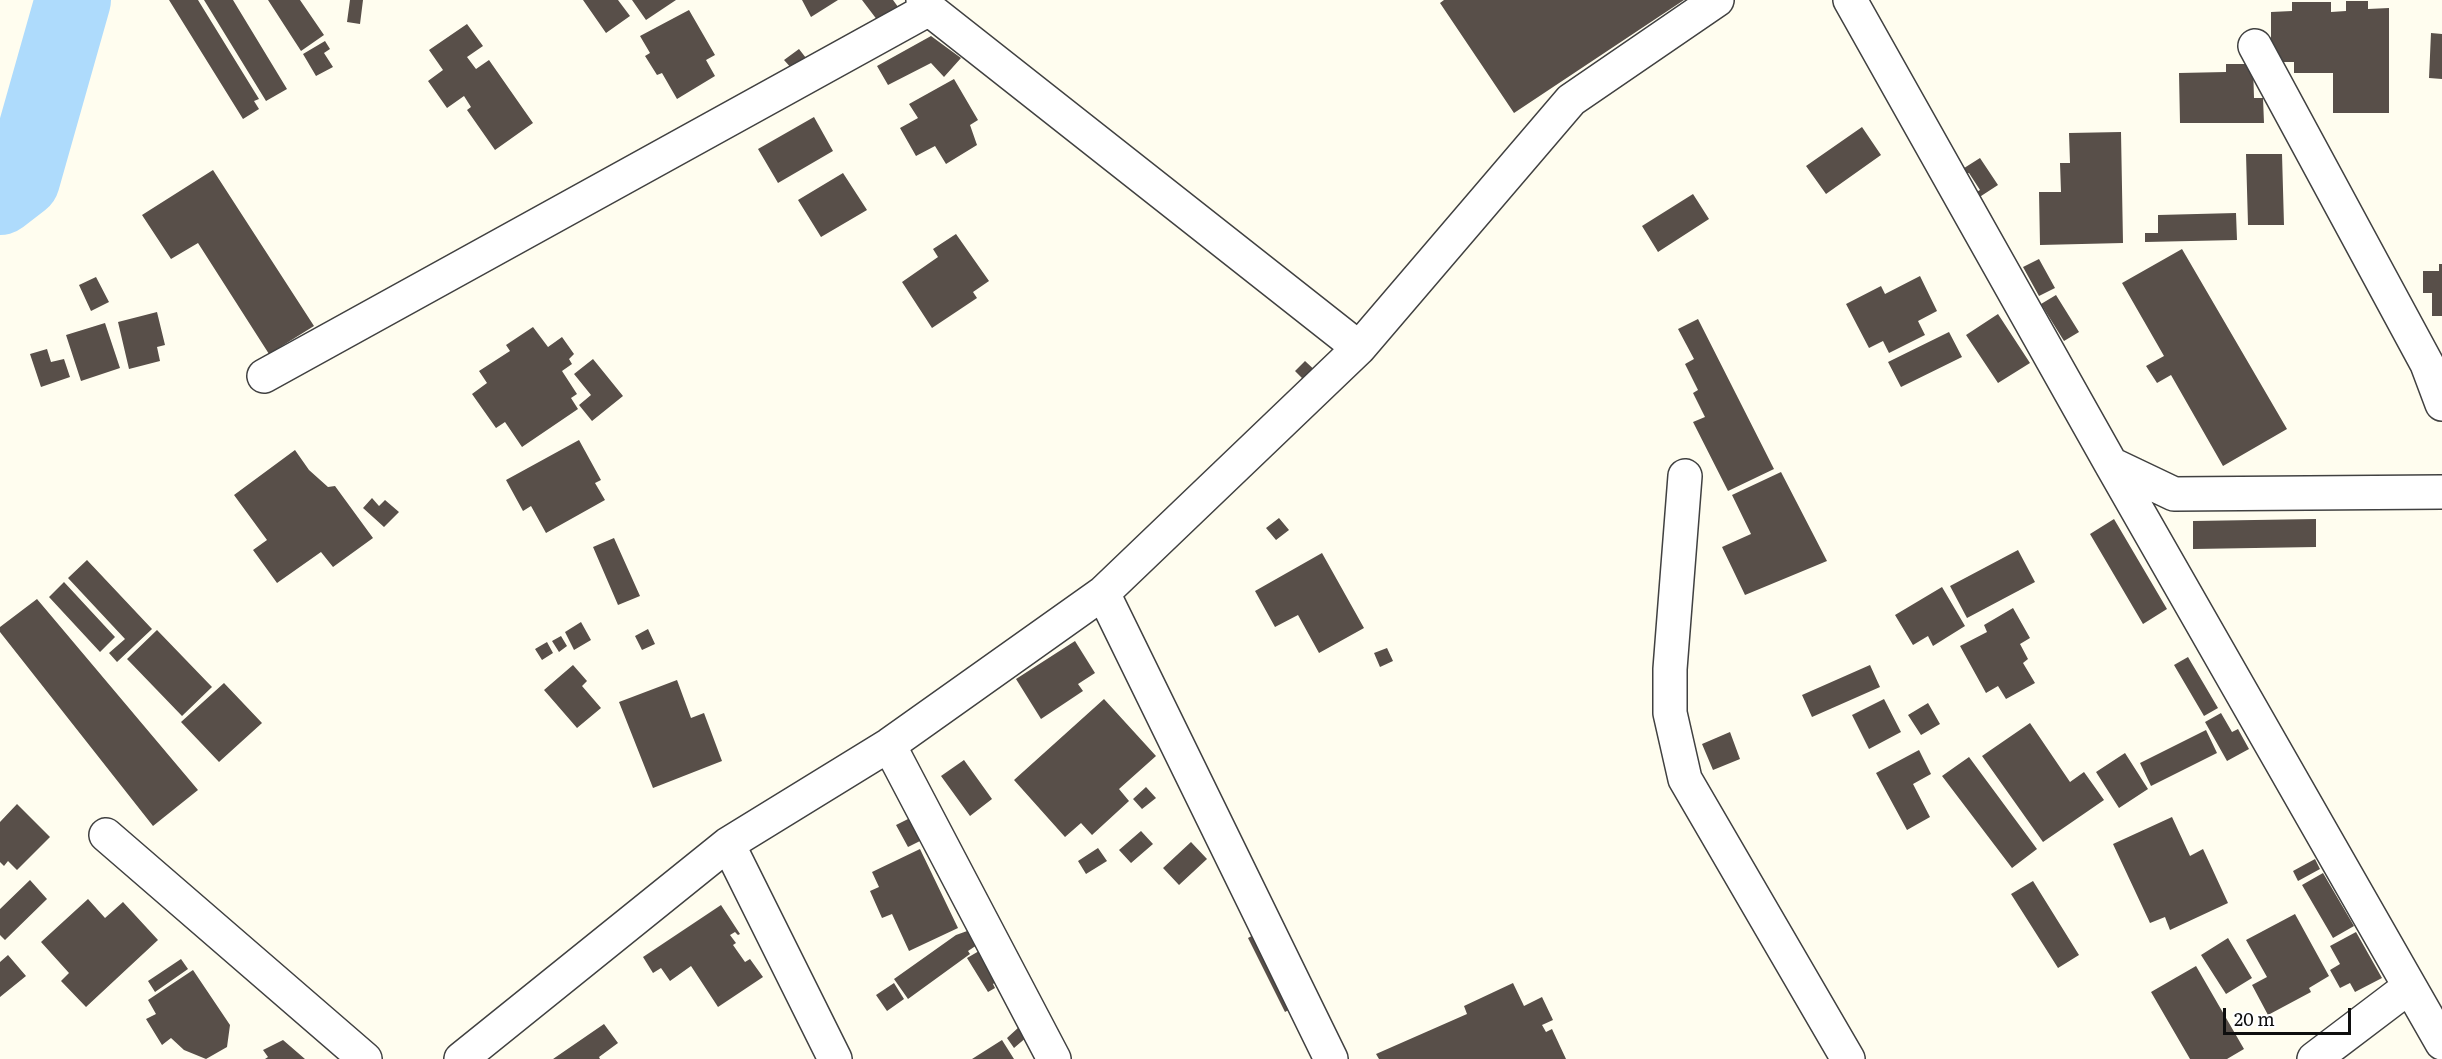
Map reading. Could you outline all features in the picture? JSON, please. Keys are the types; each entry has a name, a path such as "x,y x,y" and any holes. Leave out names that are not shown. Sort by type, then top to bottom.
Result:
{"street":[{"path":"461,1059 728,844 890,745 1103,593 1359,348 1571,100 1717,0"},
{"path":"1850,0 2111,464 2442,1043"},
{"path":"264,376 926,4 1359,348"},
{"path":"2255,46 2427,364 2442,404"},
{"path":"2111,464 2174,494 2442,492"},
{"path":"1685,476 1670,669 1670,713 1685,779 1848,1059"},
{"path":"1103,593 1331,1059"},
{"path":"890,745 1054,1059"},
{"path":"106,835 365,1059"},
{"path":"728,844 835,1059"},
{"path":"2314,1059 2409,987"}],"building":[{"path":"169,0 198,0 259,99 254,101 259,109 243,119"},
{"path":"204,0 233,0 287,89 266,101"},
{"path":"268,0 300,0 324,35 301,51"},
{"path":"350,0 363,0 360,24 347,22"},
{"path":"583,0 618,0 630,16 606,33"},
{"path":"632,0 676,0 646,20"},
{"path":"802,0 838,0 811,17"},
{"path":"862,0 893,0 901,11 881,25"},
{"path":"1444,0 1684,0 1514,113 1440,3"},
{"path":"2346,1 2368,1 2368,9 2389,8 2389,113 2333,113 2333,73 2294,73 2294,62 2271,62 2271,12 2292,11 2292,2 2331,2 2331,12 2346,11"},
{"path":"689,10 715,55 706,60 715,76 677,99 662,73 657,75 645,56 650,53 640,36"},
{"path":"467,24 483,46 467,57 476,69 489,60 533,123 495,150 467,110 471,107 464,96 447,108 428,81 443,70 429,50"},
{"path":"2431,33 2442,34 2442,79 2429,78"},
{"path":"931,36 961,58 944,77 931,63 888,85 877,66"},
{"path":"325,41 330,49 324,53 333,67 316,76 303,54"},
{"path":"799,49 806,58 793,70 784,60"},
{"path":"2226,64 2253,64 2254,98 2263,98 2264,123 2180,123 2179,73 2226,72"},
{"path":"954,79 978,120 970,125 977,145 946,164 935,146 916,156 900,128 918,118 909,104"},
{"path":"814,117 833,151 778,183 758,149"},
{"path":"1862,127 1881,155 1826,194 1806,166"},
{"path":"2121,132 2123,243 2040,245 2039,192 2061,192 2060,163 2070,163 2069,133"},
{"path":"2246,154 2282,154 2284,225 2248,225"},
{"path":"1980,158 1998,185 1978,198 1975,193 1980,190 1969,173 1964,175 1961,170"},
{"path":"213,170 314,326 269,354 198,243 171,259 142,215"},
{"path":"843,173 867,210 821,237 798,200"},
{"path":"1693,194 1709,219 1658,252 1642,226"},
{"path":"2236,213 2237,240 2145,242 2145,233 2158,233 2158,215"},
{"path":"956,234 989,281 973,292 977,298 932,328 902,282 938,257 933,249"},
{"path":"2182,249 2287,429 2223,466 2171,375 2157,383 2146,366 2164,356 2122,283"},
{"path":"2039,259 2055,288 2039,296 2023,267"},
{"path":"2439,264 2442,264 2442,316 2432,316 2432,293 2423,293 2423,271 2439,271"},
{"path":"1920,276 1937,311 1918,321 1925,335 1889,353 1883,341 1869,348 1846,304 1881,286 1885,294"},
{"path":"96,277 109,302 91,311 79,285"},
{"path":"2056,295 2079,332 2064,341 2041,304"},
{"path":"157,312 165,345 157,347 160,361 129,369 118,322"},
{"path":"1998,314 2030,363 1998,383 1966,335"},
{"path":"1698,319 1774,469 1728,491 1693,422 1705,417 1693,393 1698,390 1685,364 1694,359 1678,329"},
{"path":"105,323 120,368 81,381 66,335"},
{"path":"533,327 548,347 562,337 574,354 569,359 572,364 562,371 577,394 571,398 578,409 522,447 505,422 496,428 472,394 487,383 479,371 510,351 506,345"},
{"path":"1949,332 1962,357 1901,387 1888,362"},
{"path":"47,349 51,362 64,359 70,377 41,387 30,354"},
{"path":"593,359 623,396 592,421 579,405 591,395 574,374"},
{"path":"1305,361 1319,374 1309,385 1295,371"},
{"path":"579,440 601,480 595,483 605,500 546,533 531,506 523,511 506,480"},
{"path":"295,450 309,470 328,487 335,486 373,538 333,567 321,552 277,583 253,550 267,540 234,495"},
{"path":"1781,472 1827,561 1745,595 1722,547 1751,534 1732,495"},
{"path":"372,498 379,506 385,500 399,512 384,527 363,508"},
{"path":"1279,518 1289,530 1276,540 1266,528"},
{"path":"2114,519 2167,609 2143,624 2090,534"},
{"path":"2316,519 2316,547 2193,549 2193,521"},
{"path":"614,538 640,596 618,605 593,547"},
{"path":"2018,550 2035,582 1967,618 1950,586"},
{"path":"1322,553 1364,628 1319,653 1298,615 1275,627 1255,591"},
{"path":"87,560 152,629 117,662 109,653 125,639 68,578"},
{"path":"64,582 115,637 100,652 49,597"},
{"path":"1942,587 1965,626 1933,646 1928,636 1913,645 1895,615"},
{"path":"37,599 198,790 153,826 0,632 0,627"},
{"path":"2013,608 2030,638 2020,644 2028,659 2023,663 2035,683 2006,699 1998,686 1986,693 1960,646 1987,632 1984,625"},
{"path":"581,622 591,640 574,650 565,632"},
{"path":"648,629 655,644 642,650 635,636"},
{"path":"157,630 212,687 182,716 127,659"},
{"path":"561,636 567,646 559,652 552,641"},
{"path":"1075,641 1095,673 1078,684 1083,691 1041,719 1016,679"},
{"path":"547,642 553,653 542,660 535,649"},
{"path":"1387,648 1393,661 1380,667 1374,653"},
{"path":"2188,657 2218,708 2204,716 2174,665"},
{"path":"573,665 587,681 582,686 601,708 577,728 544,690"},
{"path":"1870,665 1880,687 1812,717 1802,695"},
{"path":"677,680 691,718 704,713 722,761 653,788 619,702"},
{"path":"224,683 262,723 219,762 181,722"},
{"path":"1104,699 1156,756 1119,789 1129,801 1092,835 1081,823 1065,837 1014,780"},
{"path":"1884,699 1901,732 1869,749 1852,715"},
{"path":"1928,703 1940,724 1921,735 1908,715"},
{"path":"2221,713 2232,732 2238,729 2249,749 2227,761 2205,722"},
{"path":"2030,723 2070,782 2084,772 2104,800 2043,842 1982,756"},
{"path":"2206,730 2217,753 2151,786 2140,763"},
{"path":"1730,732 1740,759 1713,770 1702,744"},
{"path":"1919,750 1931,774 1913,784 1930,817 1907,830 1876,773"},
{"path":"2125,753 2148,789 2119,808 2096,772"},
{"path":"1969,757 2037,849 2012,868 1942,776"},
{"path":"964,760 992,799 970,816 941,776"},
{"path":"1146,787 1156,798 1142,809 1133,799"},
{"path":"17,804 50,837 17,870 8,861 4,866 0,862 0,822"},
{"path":"2172,817 2190,856 2203,849 2228,903 2170,930 2165,917 2150,923 2113,844"},
{"path":"910,818 922,840 908,847 896,825"},
{"path":"1141,831 1153,844 1131,863 1119,850"},
{"path":"1191,842 1207,859 1179,885 1163,868"},
{"path":"1098,848 1107,861 1086,874 1078,861"},
{"path":"920,849 958,928 909,951 892,914 882,918 870,891 879,887 872,872"},
{"path":"2315,859 2320,869 2298,881 2293,871"},
{"path":"2323,873 2354,926 2333,938 2302,885"},
{"path":"30,880 47,899 5,940 0,935 0,909"},
{"path":"2033,881 2079,955 2058,968 2011,894"},
{"path":"88,899 105,918 123,902 158,940 86,1007 61,981 69,973 41,942"},
{"path":"721,905 740,934 735,932 730,935 736,943 733,945 745,962 750,959 763,977 718,1007 691,966 670,981 661,968 653,973 643,957"},
{"path":"2295,914 2329,976 2309,988 2311,992 2268,1015 2252,985 2267,977 2246,940"},
{"path":"970,930 977,945 968,951 970,954 908,999 894,979 956,935"},
{"path":"1263,930 1301,1003 1285,1012 1248,938"},
{"path":"2356,932 2382,978 2355,992 2350,983 2340,988 2330,970 2340,964 2330,946"},
{"path":"2228,938 2252,978 2226,994 2201,955"},
{"path":"979,951 997,981 993,984 995,988 988,992 967,958"},
{"path":"8,955 26,976 0,997 0,962"},
{"path":"181,959 188,969 155,992 148,981"},
{"path":"2196,966 2244,1049 2227,1059 2190,1059 2151,992"},
{"path":"193,970 230,1025 227,1047 206,1059 184,1050 171,1038 162,1045 146,1019 156,1014 148,1000"},
{"path":"894,983 904,999 887,1011 876,995"},
{"path":"1513,983 1524,1006 1542,997 1553,1020 1542,1025 1546,1032 1552,1029 1566,1059 1379,1059 1376,1054 1467,1014 1464,1006"},
{"path":"604,1024 618,1043 599,1057 600,1059 553,1059"},
{"path":"1019,1027 1028,1036 1014,1048 1007,1038"},
{"path":"283,1040 305,1059 265,1059 268,1057 263,1050"},
{"path":"1002,1040 1014,1059 972,1059"}],"waterway":[{"path":"0,197 22,180 73,0"}]}
